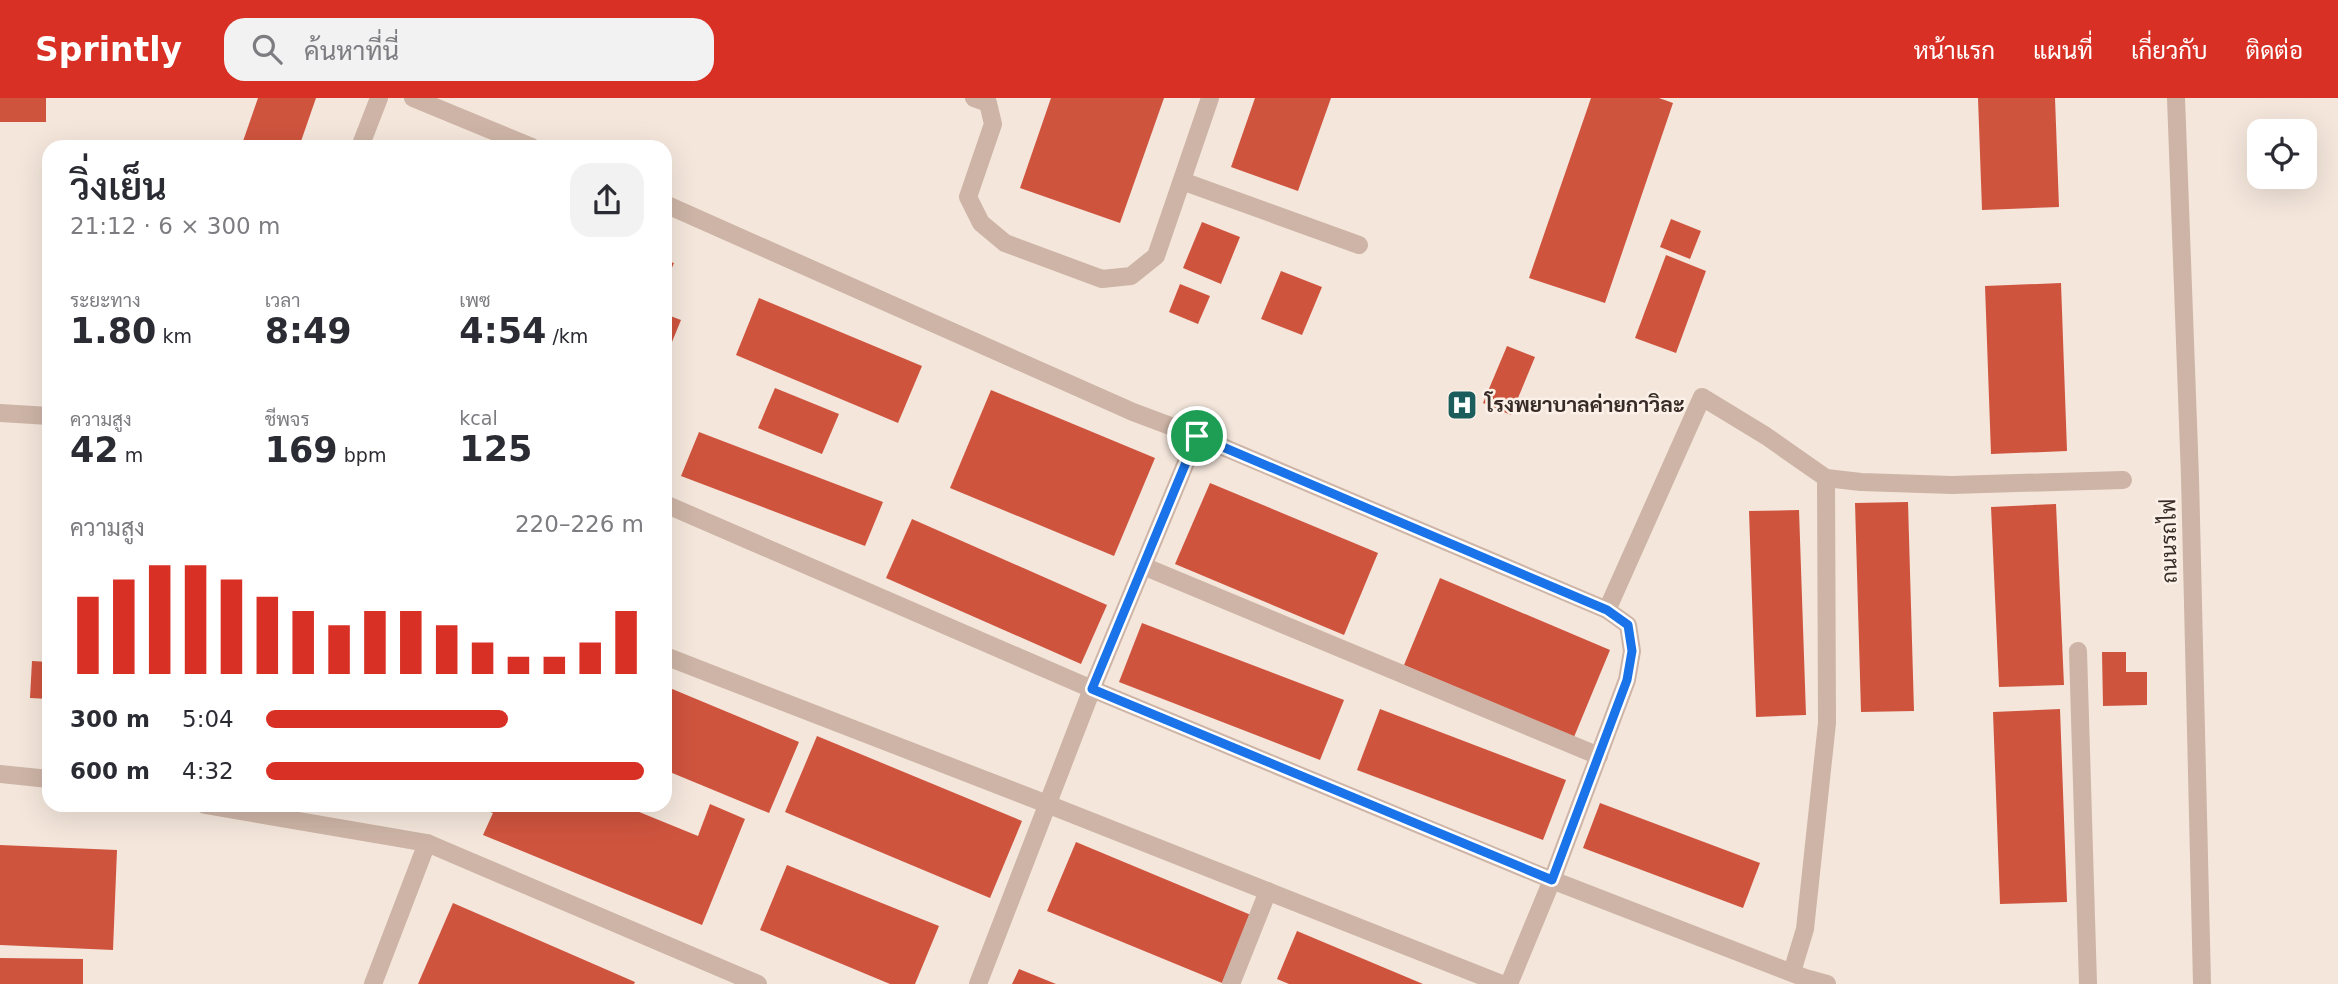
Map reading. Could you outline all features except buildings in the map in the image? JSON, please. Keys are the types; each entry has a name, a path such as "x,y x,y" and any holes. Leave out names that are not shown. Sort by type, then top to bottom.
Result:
{"street":[{"path":"363,140 379,98"},
{"path":"413,98 516,140"},
{"path":"974,98 988,103 993,124 968,197 981,223 1005,243 1101,279 1130,276 1156,256 1210,98"},
{"name":"ถนนรถไฟ","path":"2176,98 2190,464 2202,984"},
{"path":"1182,181 1359,245"},
{"path":"672,207 1133,412 1197,436 1607,610 1628,625 1632,651 1627,680 1552,880 1509,984"},
{"path":"1607,610 1702,397 1766,436 1826,478 1952,485 2123,480"},
{"path":"0,414 42,416"},
{"path":"978,984 1092,689 1197,436"},
{"path":"1792,972 1805,929 1827,723 1826,478"},
{"path":"672,507 1092,689 1552,880 1826,984"},
{"path":"1143,566 1599,756"},
{"path":"2078,651 2088,984"},
{"path":"672,659 1502,984"},
{"path":"0,774 42,778"},
{"path":"246,812 428,843 758,984"},
{"path":"373,984 428,843"},
{"path":"1231,984 1268,891"}],"place":[{"name":"โรงพยาบาลค่ายกาวิละ","path":"1462,405"}],"route":[{"path":"1197,436 1607,610 1628,625 1632,651 1627,680 1552,880 1092,689 1197,436"}]}
